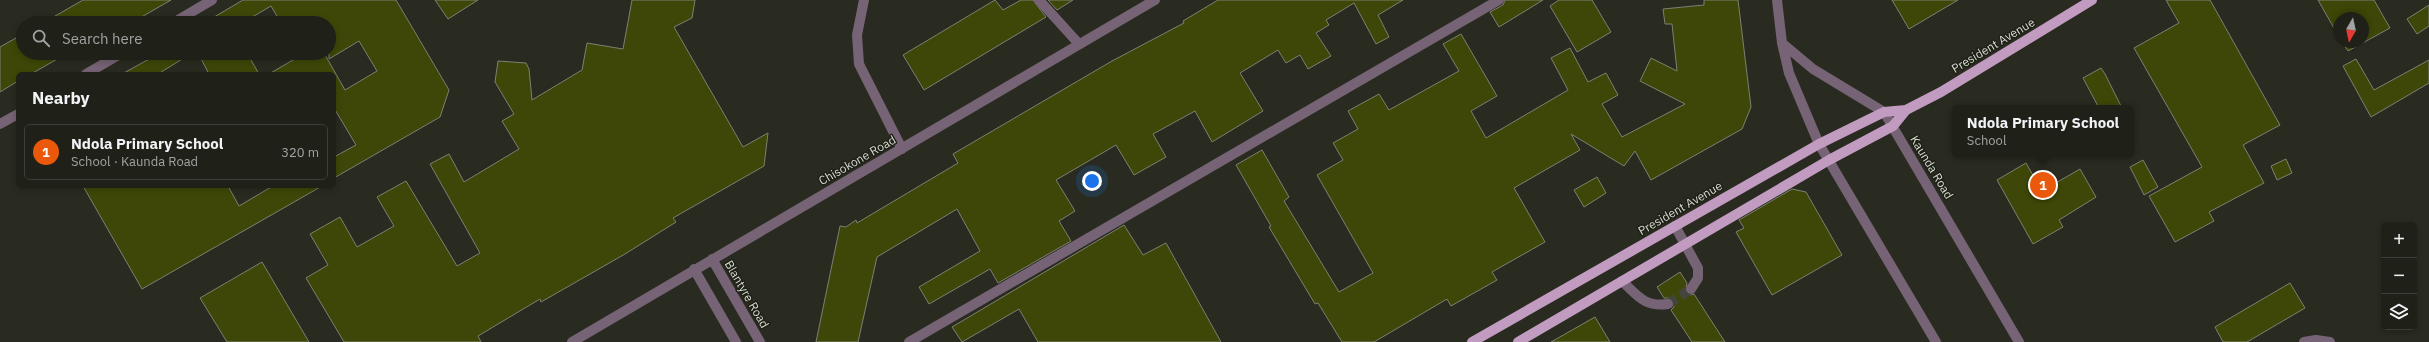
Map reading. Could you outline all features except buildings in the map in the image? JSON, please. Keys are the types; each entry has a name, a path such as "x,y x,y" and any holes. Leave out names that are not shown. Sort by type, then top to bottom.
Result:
{"main road":[{"name":"President Avenue","path":"1472,342 1820,144 1884,112 1906,110 1940,92 2092,0"},
{"name":"President Avenue","path":"1518,342 1830,160 1893,126 1906,110"}],"street":[{"path":"185,16 212,0"},
{"path":"864,0 857,35 858,64 902,149"},
{"path":"1039,0 1079,44"},
{"name":"Chisokone Road","path":"572,342 694,269 1155,0"},
{"path":"909,342 1499,0"},
{"path":"1777,0 1782,43 1789,73 1820,144 1936,342"},
{"name":"Kaunda Road","path":"1782,43 1813,69 1884,112 2019,342"},
{"path":"89,72 110,60"},
{"path":"0,124 16,115"},
{"path":"1675,226 1698,268 1698,278 1691,289"},
{"name":"Blantyre Road","path":"712,259 760,342"},
{"path":"694,269 736,342"},
{"path":"1622,281 1643,302 1654,306 1668,304"},
{"path":"2304,342 2316,340 2330,342"}],"tunnel":[{"path":"1668,304 1691,289"}],"place":[{"name":"Ndola Primary School","path":"2043,185"}]}
